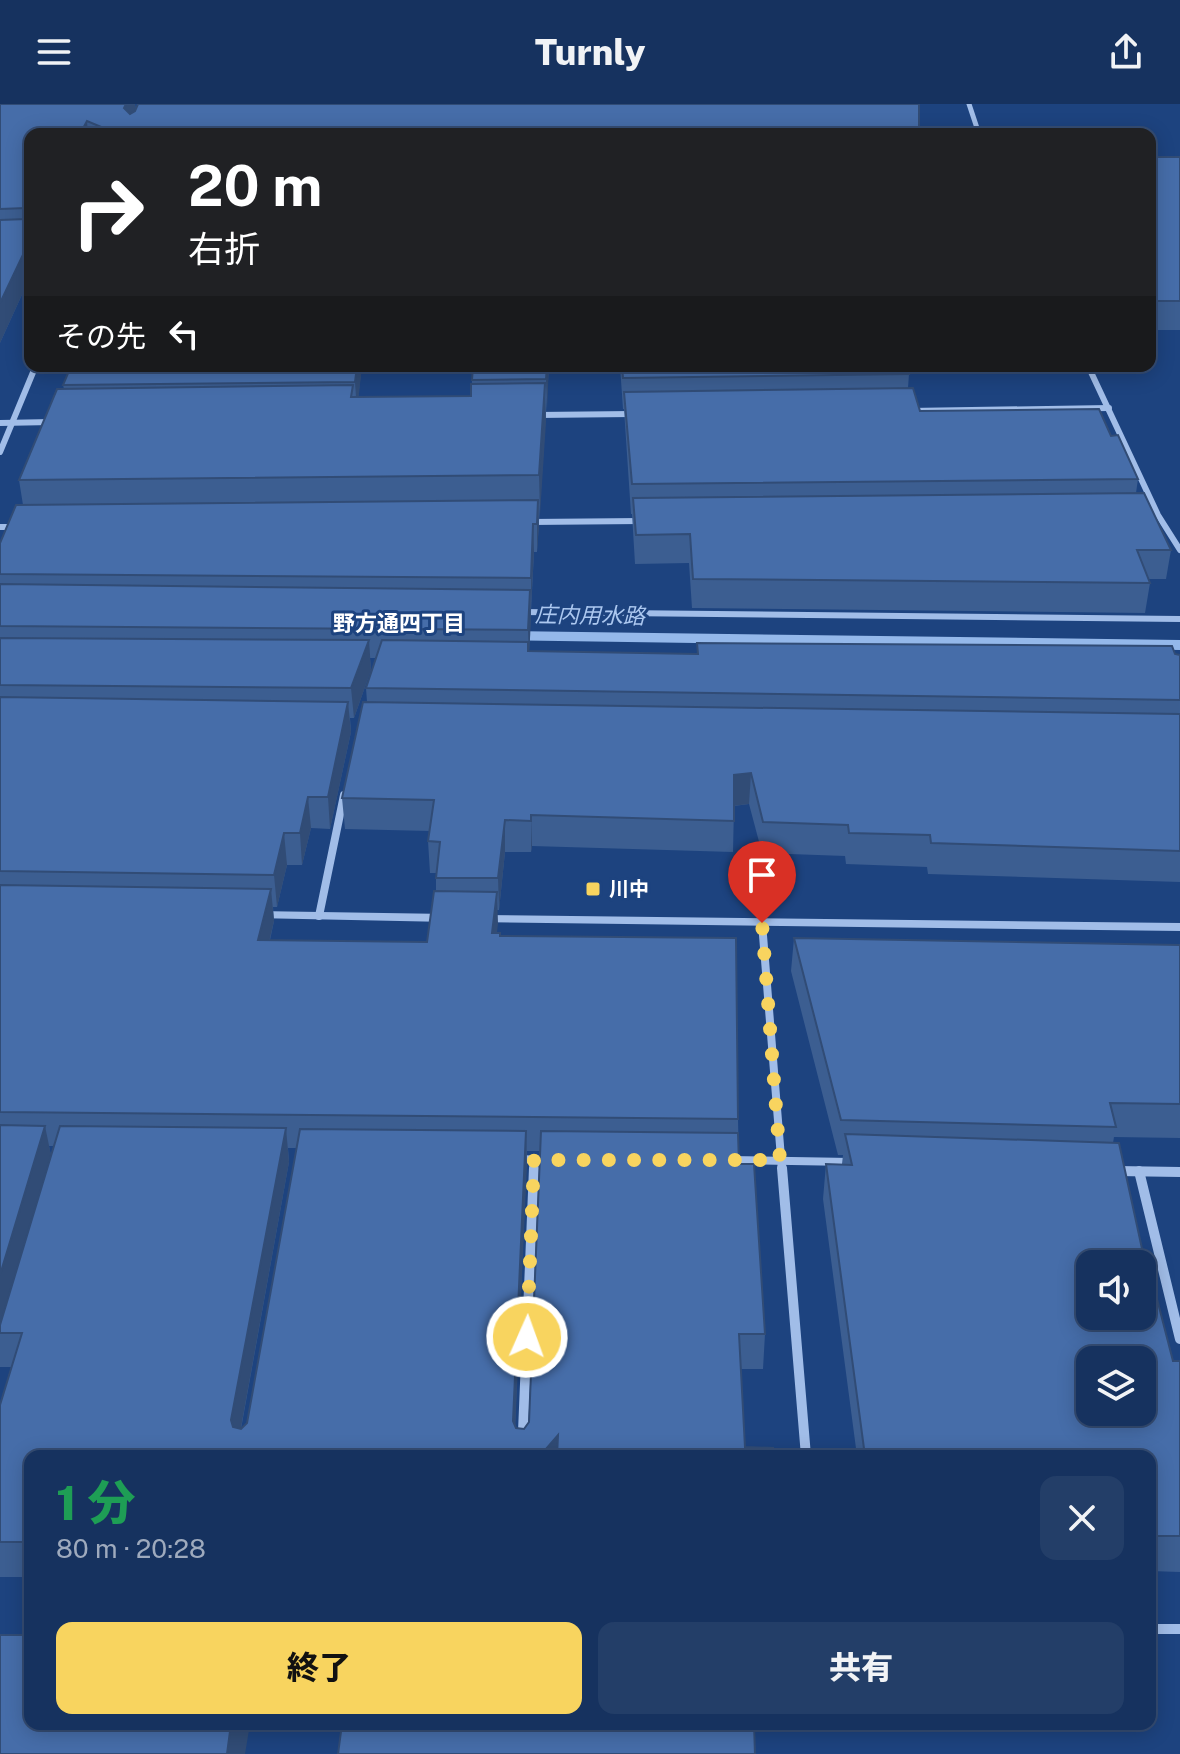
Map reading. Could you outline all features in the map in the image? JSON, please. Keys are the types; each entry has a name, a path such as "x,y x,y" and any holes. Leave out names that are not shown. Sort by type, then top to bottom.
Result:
{"street":[{"path":"969,104 977,128"},
{"path":"0,452 33,372"},
{"path":"1091,372 1158,515 1180,550"},
{"path":"902,411 1109,408"},
{"path":"521,416 648,414"},
{"path":"0,423 60,422"},
{"path":"1142,516 1158,515"},
{"path":"523,522 650,521"},
{"path":"0,527 32,527"},
{"path":"510,612 1180,619"},
{"path":"319,916 346,784"},
{"path":"239,914 1180,927"},
{"path":"762,923 805,1450"},
{"path":"502,1159 565,1160"},
{"path":"522,1450 534,1160"},
{"path":"718,1160 858,1163"},
{"path":"1108,1170 1180,1172"},
{"path":"1139,1171 1180,1339"},
{"path":"1156,1629 1180,1629"}],"building":[{"path":"0,104 126,104 124,108 130,114 138,104 919,104 919,128 104,128 87,121 83,128 24,128 24,208 0,209"},
{"path":"1156,157 1180,157 1180,301 1156,301"},
{"path":"24,219 24,253 0,303 0,220"},
{"path":"68,372 356,372 355,382 63,385"},
{"path":"473,372 547,372 546,379 472,380"},
{"path":"622,372 909,374 623,378"},
{"path":"545,383 539,475 19,480 57,389 353,385 351,397 471,396 471,384"},
{"path":"913,388 920,411 1099,409 1111,436 1118,435 1138,479 632,484 624,392"},
{"path":"1144,493 1171,550 1137,550 1150,583 693,579 690,534 636,535 633,498"},
{"path":"538,500 537,524 533,524 531,578 0,574 0,543 16,505"},
{"path":"0,584 530,590 528,630 0,626"},
{"path":"0,638 369,640 351,688 0,685"},
{"path":"382,640 528,642 528,651 698,654 697,643 1172,646 1175,654 1180,655 1180,700 366,688"},
{"path":"0,697 348,702 328,797 308,797 300,833 284,833 274,875 0,871"},
{"path":"363,702 1180,714 1180,851 931,843 930,835 849,833 848,825 763,822 751,773 734,775 734,821 531,815 531,821 505,820 498,878 436,878 440,842 428,841 434,800 342,798"},
{"path":"0,885 271,889 258,940 427,942 434,891 497,892 492,933 500,933 500,936 736,938 738,1119 0,1112"},
{"path":"794,938 1180,945 1180,1104 1110,1103 1116,1127 841,1120"},
{"path":"0,1125 45,1126 0,1275"},
{"path":"60,1126 286,1128 231,1420 233,1427 241,1429 247,1423 300,1129 526,1131 513,1421 516,1428 524,1429 529,1422 541,1131 738,1133 739,1164 754,1164 765,1334 739,1334 745,1447 773,1450 557,1450 558,1435 545,1450 24,1450 24,1542 0,1542 0,1405 22,1333 0,1333"},
{"path":"845,1134 1119,1143 1142,1250 1076,1250 1076,1330 1156,1330 1156,1295 1173,1361 1180,1361 1180,1536 1156,1536 1156,1450 864,1450 826,1164 852,1165"},
{"path":"0,1635 24,1635 24,1730 230,1730 227,1754 0,1754"},
{"path":"341,1730 754,1730 755,1754 338,1754"}],"waterway":[{"name":"庄内用水路","path":"504,636 1180,645"}],"place":[{"name":"川中","path":"593,889"}],"district":[{"name":"野方通四丁目","path":"399,623"}],"route":[{"path":"527,1337 534,1160 780,1160 762,923"}]}
